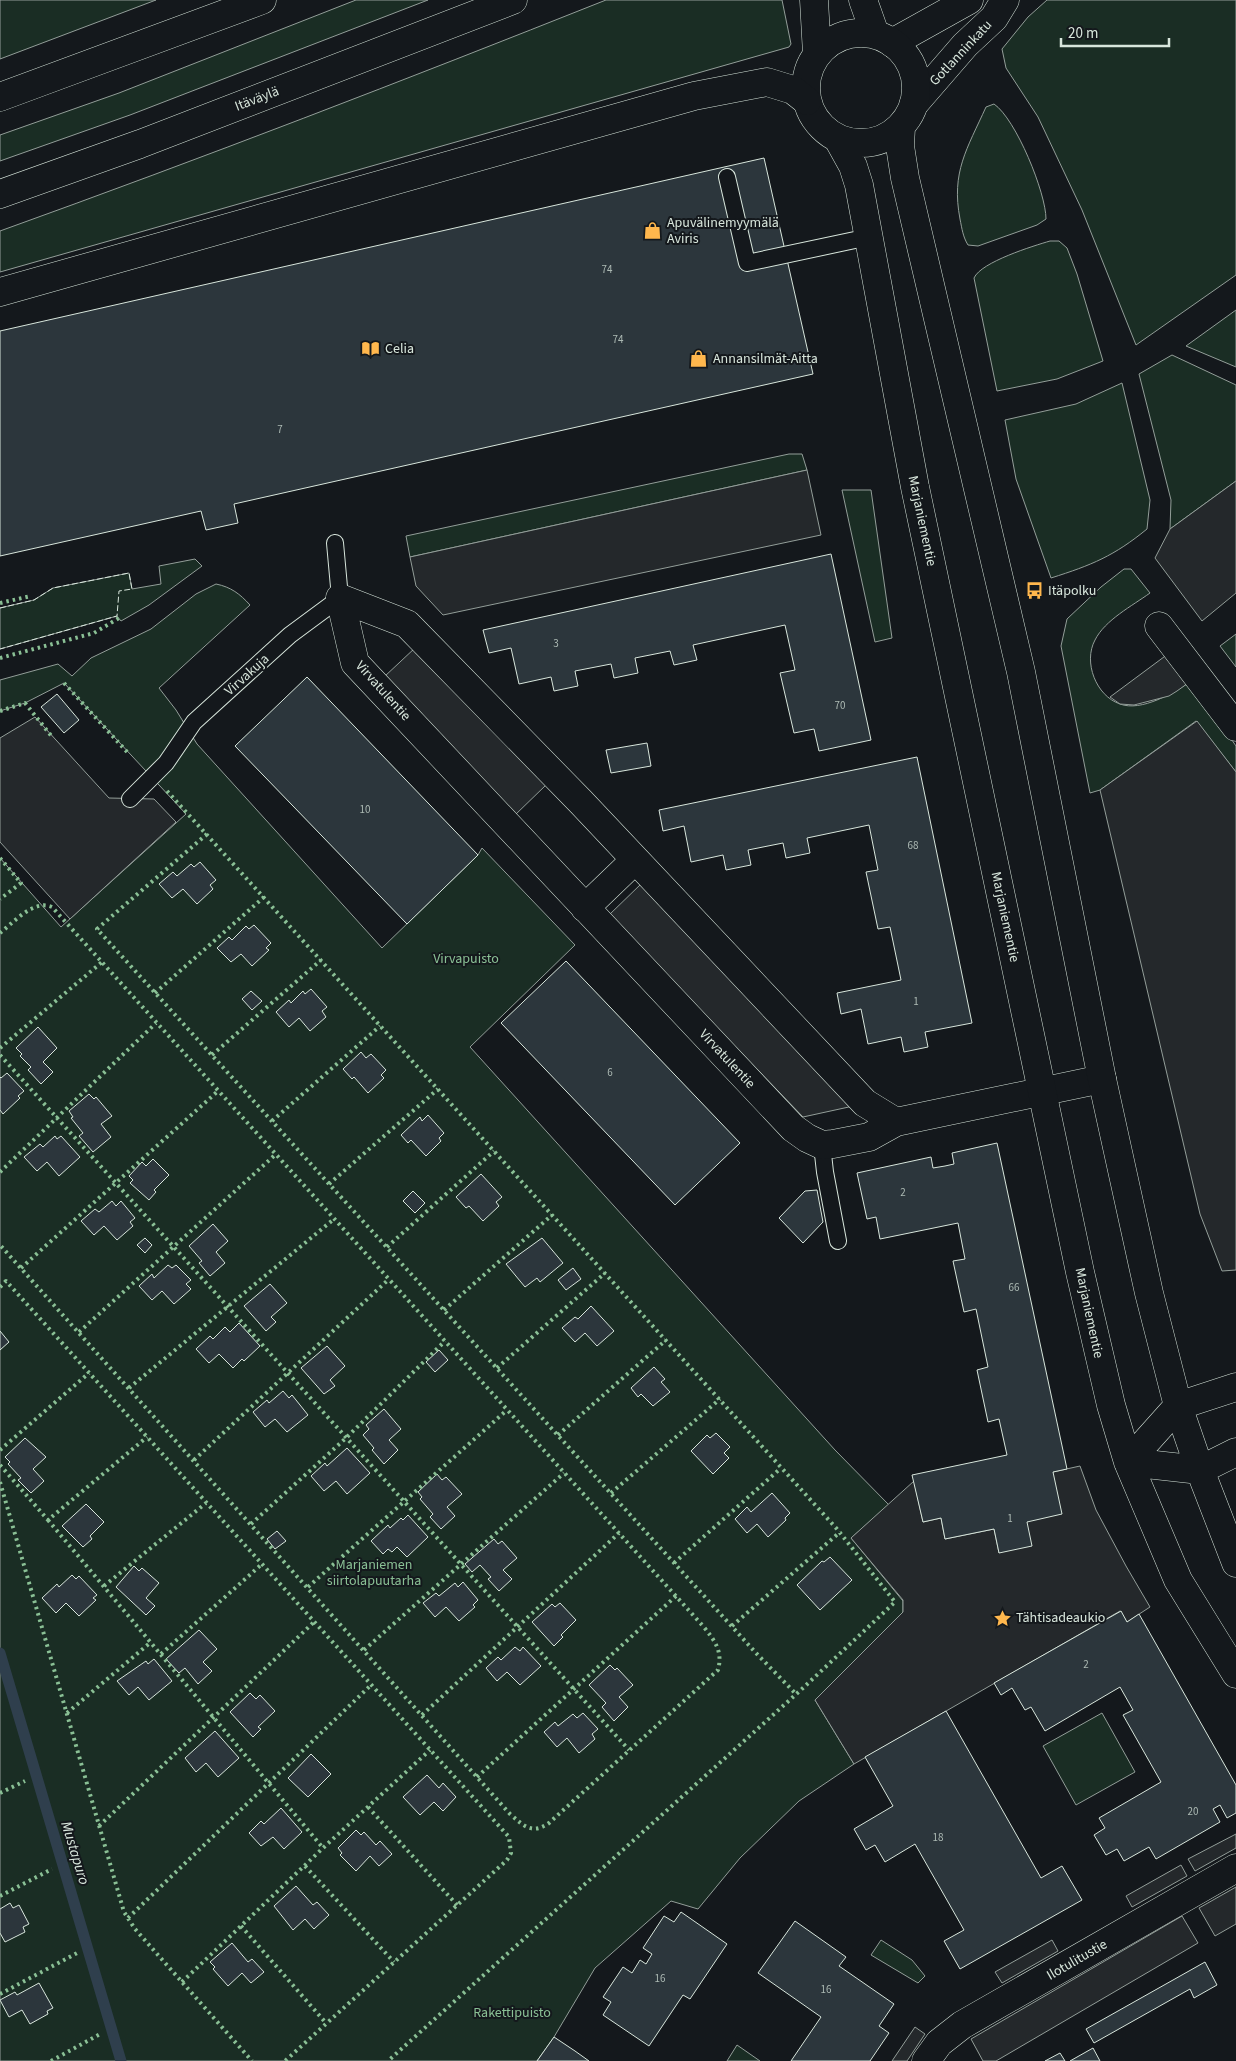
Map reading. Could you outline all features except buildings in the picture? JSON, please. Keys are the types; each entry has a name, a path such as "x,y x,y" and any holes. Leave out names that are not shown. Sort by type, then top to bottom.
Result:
{"main road":[{"path":"0,97 262,0"},
{"name":"Itäväylä","path":"0,194 140,144 513,0"},
{"path":"814,0 817,54"},
{"path":"0,292 694,96 767,82 793,90 807,101 819,124 838,139 861,144 882,140 901,127 914,104 916,80 907,57 883,38 863,0"},
{"path":"807,101 806,79 817,54 833,40 854,34 883,38 969,0"},
{"name":"Gotlanninkatu","path":"914,104 965,45 994,18 1005,0"},
{"path":"901,127 900,146 903,169 1021,672 1102,1079 1149,1294 1178,1406 1200,1470 1236,1563"},
{"name":"Marjaniementie","path":"838,139 853,166 859,185 915,488 1110,1405 1128,1462 1178,1580 1236,1674"},
{"path":"340,598 407,624 635,860 865,1103 896,1122"},
{"name":"Virvatulentie","path":"340,598 355,663 793,1128 807,1138 822,1145"},
{"path":"1159,626 1236,727"},
{"path":"585,908 635,860"},
{"path":"822,1145 869,1137 896,1122 1102,1079"},
{"path":"1128,1462 1178,1406 1236,1387"},
{"path":"1128,1462 1200,1470 1236,1452"},
{"name":"Ilotulitustie","path":"926,2061 939,2044 962,2025 1236,1868"}],"lane":[{"path":"727,177 747,263 869,237"},
{"path":"335,543 340,598"},
{"name":"Virvakuja","path":"130,799 166,763 194,722 290,635 340,598"},
{"path":"822,1145 838,1241"}],"green space":[{"path":"0,0 156,0 0,59"},
{"path":"356,0 428,0 130,115 0,161 0,135 119,93"},
{"path":"606,0 782,0 791,44 789,47 0,272 0,231 304,118"},
{"path":"1047,0 1236,0 1236,275 1136,345 1082,210 1038,117 1006,68 1002,49 1028,17"},
{"path":"994,104 1003,112 1028,157 1041,192 1046,219 1037,225 978,246 968,245 960,219 958,202 959,174 962,161 986,107"},
{"path":"1050,241 1059,241 1067,248 1077,274 1103,361 1057,379 997,391 974,278 986,266 1020,251"},
{"path":"1236,310 1236,367 1186,346"},
{"path":"1172,355 1236,385 1236,481 1170,529 1171,500 1139,374"},
{"path":"1122,383 1150,500 1147,529 1102,559 1051,578 1016,479 1005,420 1076,404"},
{"path":"789,454 802,454 807,470 410,557 406,536"},
{"path":"842,490 871,490 892,638 875,642"},
{"path":"195,559 202,566 149,605 121,621 117,616 0,649 0,608 34,600 53,588 129,573 132,589 161,584 159,566"},
{"path":"1124,569 1131,569 1150,593 1112,620 1095,640 1090,658 1091,668 1098,686 1112,700 1128,706 1157,700 1191,681 1236,746 1236,772 1196,721 1100,790 1090,793 1061,646 1067,619 1101,587"},
{"name":"Marjaniemen siirtolapuutarha","path":"216,584 235,592 250,605 159,688 176,710 197,744 382,948 478,855 482,848 575,945 470,1047 835,1450 889,1505 851,1538 903,1601 903,1612 815,1700 854,1764 799,1801 740,1858 698,1909 671,1901 595,1968 554,2037 537,2061 0,2061 0,858 61,927 186,814 64,683 25,703 0,711 0,680 58,664 72,676 91,658 151,629 196,594"},
{"path":"1236,634 1236,667 1220,646"},
{"path":"1102,1713 1135,1772 1076,1805 1043,1746"},
{"path":"881,1940 912,1960 925,1976 918,1983 871,1955"},
{"path":"737,2045 760,2061 727,2061"}],"shaded area":[{"path":"807,470 821,535 443,615 416,586 410,557"},
{"path":"1236,481 1236,593 1202,621 1155,558 1170,529"},
{"path":"416,647 546,785 514,816 384,677"},
{"path":"1176,648 1191,681 1169,696 1134,705 1120,704 1110,697"},
{"path":"35,717 109,798 154,799 176,822 70,919 0,842 0,738"},
{"path":"1197,721 1236,772 1236,1270 1222,1271 1200,1214 1100,790"},
{"path":"642,883 858,1105 803,1117 609,915"},
{"name":"Tähtisadeaukio","path":"1080,1466 1096,1510 1150,1607 1127,1622 1120,1611 854,1764 815,1700 903,1612 903,1600 851,1538 914,1481 923,1522 941,1518 945,1539 994,1529 999,1553 1027,1522 1053,1472"},
{"path":"1236,1834 1236,1848 1195,1871 1188,1859"},
{"path":"1181,1865 1187,1876 1132,1907 1126,1896"},
{"path":"1236,1887 1236,1924 1215,1936 1199,1908"},
{"path":"1182,1916 1198,1943 996,2061 983,2061 971,2039"},
{"path":"1052,1940 1058,1951 1002,1983 995,1972"},
{"path":"915,2027 925,2034 907,2061 892,2061"}],"waterway":[{"name":"Mustapuro","path":"0,1653 121,2061"}],"hedge":[{"path":"0,603 31,596"},
{"path":"0,658 94,633 119,618"},
{"path":"64,683 128,753"},
{"path":"0,711 25,703 53,738"},
{"path":"167,791 837,1529 895,1602 803,1688 388,2061"},
{"path":"207,834 97,929 756,1653 796,1694"},
{"path":"0,858 21,883 0,899"},
{"path":"155,993 264,897"},
{"path":"0,933 31,909 45,905 52,907 703,1626 717,1646 719,1652 718,1670 549,1823 543,1827 528,1828 510,1814 0,1245"},
{"path":"212,1055 321,960"},
{"path":"0,1048 102,962"},
{"path":"0,1172 156,1023"},
{"path":"272,1121 380,1026"},
{"path":"0,1055 629,1750"},
{"path":"329,1184 438,1089"},
{"path":"21,1268 218,1091"},
{"path":"387,1247 494,1151"},
{"path":"79,1332 275,1155"},
{"path":"444,1310 552,1215"},
{"path":"129,1388 334,1219"},
{"path":"497,1368 605,1273"},
{"path":"194,1460 389,1279"},
{"path":"0,1287 6,1281 509,1837 511,1853 507,1860 285,2061"},
{"path":"558,1435 666,1340"},
{"path":"251,1524 346,1438 445,1341"},
{"path":"0,1450 89,1373"},
{"path":"611,1493 720,1399"},
{"path":"308,1587 507,1410"},
{"path":"0,1465 48,1520 147,1437"},
{"path":"674,1563 781,1468"},
{"path":"364,1650 564,1473"},
{"path":"0,1482 124,1912 135,1929 252,2061"},
{"path":"104,1586 206,1503"},
{"path":"48,1520 323,1848"},
{"path":"732,1626 840,1532"},
{"path":"422,1715 619,1533"},
{"path":"161,1654 262,1564"},
{"path":"477,1777 676,1596"},
{"path":"99,1826 314,1622"},
{"path":"67,1713 151,1642"},
{"path":"128,1918 371,1685"},
{"path":"182,1982 323,1848 430,1750"},
{"path":"0,1793 25,1781"},
{"path":"368,1807 457,1905"},
{"path":"305,1866 394,1962"},
{"path":"0,1896 52,1869"},
{"path":"241,1926 326,2023"},
{"path":"0,1994 79,1952"},
{"path":"51,2061 102,2033"}],"fence":[{"path":"0,608 34,600 53,588 129,573 132,589 119,591 117,616 0,649"}],"place":[{"name":"Apuvälinemyymälä Aviris","path":"653,231"},
{"name":"Celia","path":"371,349"},
{"name":"Annansilmät-Aitta","path":"699,359"},
{"name":"Itäpolku","path":"1034,591"},
{"name":"Tähtisadeaukio","path":"1002,1618"}],"park label":[{"name":"Virvapuisto","path":"466,959"},
{"name":"Rakettipuisto","path":"512,2013"}]}
